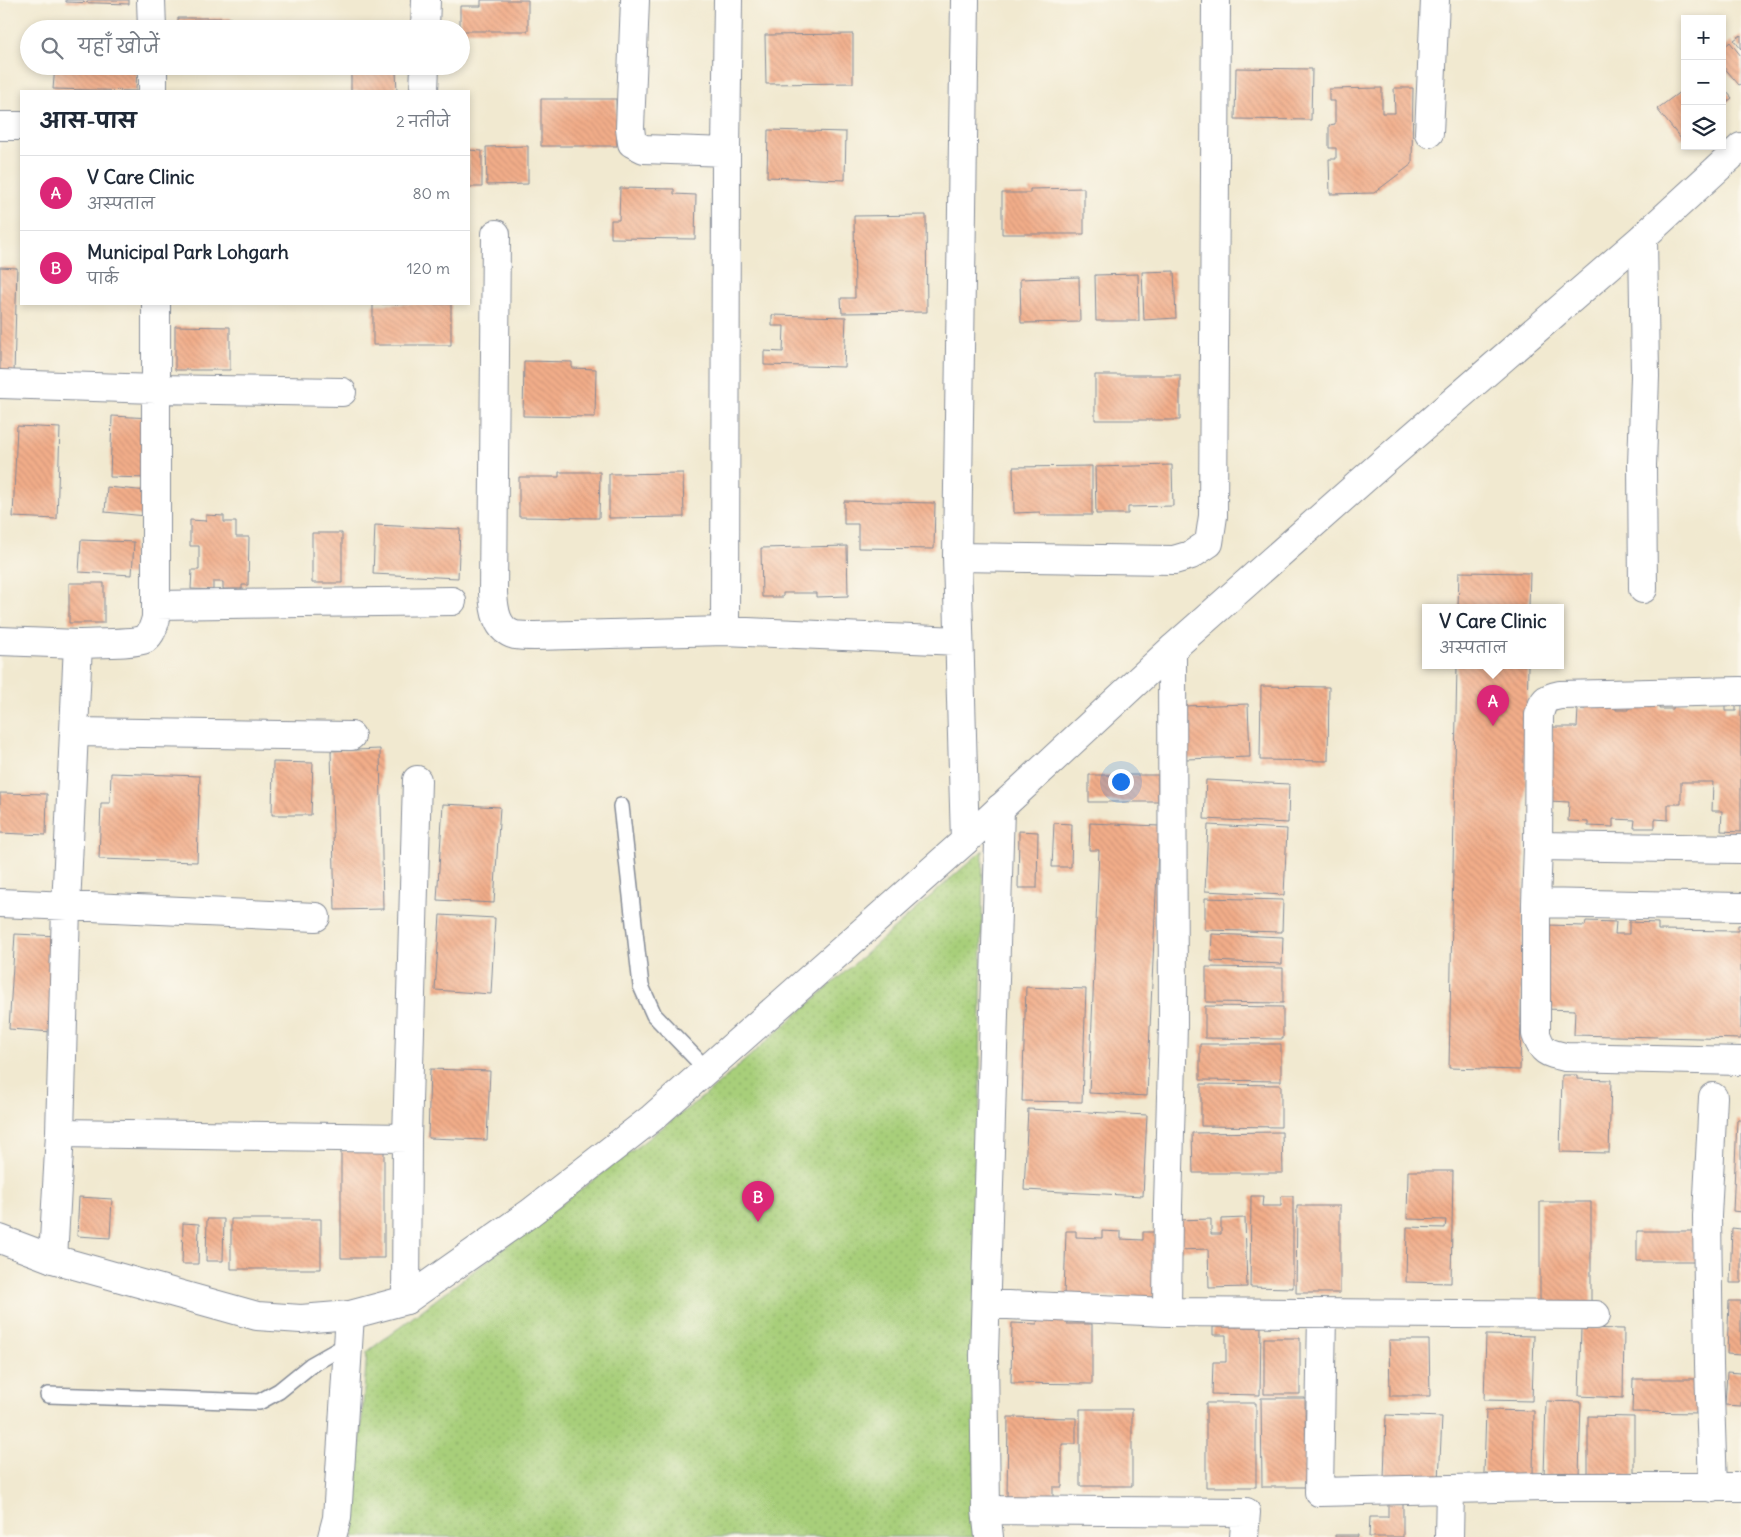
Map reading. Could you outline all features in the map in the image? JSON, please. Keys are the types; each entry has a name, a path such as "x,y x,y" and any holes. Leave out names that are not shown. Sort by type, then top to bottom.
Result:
{"street":[{"path":"151,0 152,20"},
{"path":"425,20 426,0"},
{"path":"635,0 630,128 632,143 644,149 726,152"},
{"path":"725,631 728,0"},
{"path":"965,0 957,557 965,841"},
{"path":"957,557 1174,560 1191,555 1209,543 1213,516 1216,0"},
{"path":"1429,133 1434,0"},
{"path":"153,75 153,90"},
{"path":"424,90 425,75"},
{"path":"0,126 20,126"},
{"path":"0,1239 53,1259 257,1316 301,1319 350,1315 406,1300 530,1214 652,1118 965,841 1172,649 1388,458 1643,237 1741,147"},
{"path":"496,234 493,593 494,611 501,626 514,634 535,636 725,631 959,641"},
{"path":"1643,237 1645,376 1642,465 1643,589"},
{"path":"0,641 78,644 131,641 145,639 153,629 156,618 156,305"},
{"path":"0,384 342,392"},
{"path":"156,605 452,601"},
{"path":"53,1259 60,1133 66,907 78,644"},
{"path":"1167,1312 1173,1025 1172,649"},
{"path":"1741,691 1560,695 1547,697 1542,704 1539,715 1536,904 1536,1034 1540,1045 1548,1053 1565,1057 1741,1061"},
{"path":"74,732 351,736"},
{"path":"406,1300 407,1138 417,780"},
{"path":"989,1537 986,1510 984,1356 1000,808"},
{"path":"1538,846 1741,849"},
{"path":"0,903 316,917"},
{"path":"1536,904 1741,907"},
{"path":"1713,1098 1707,1216 1713,1488"},
{"path":"60,1133 407,1138"},
{"path":"986,1304 1167,1312 1596,1315"},
{"path":"1322,1313 1318,1492 1545,1487 1741,1487"},
{"path":"332,1537 336,1518 350,1315"},
{"path":"1449,1537 1450,1489"},
{"path":"986,1510 1246,1512 1244,1537"}],"lane":[{"path":"622,806 641,986 654,1015 706,1069"},
{"path":"48,1395 259,1402 279,1391 311,1365 348,1344"}],"green space":[{"path":"983,850 974,1537 353,1537 367,1352 708,1093"}],"building":[{"path":"66,0 129,0 129,4 66,2"},
{"path":"481,0 528,0 528,31 470,31 470,20 460,20 460,6 481,6"},
{"path":"178,18 231,18 231,20 178,20"},
{"path":"853,34 853,83 766,84 765,35"},
{"path":"1741,35 1741,49 1734,40"},
{"path":"1730,42 1741,56 1741,84 1739,85 1726,70 1726,46"},
{"path":"1236,68 1312,69 1311,120 1235,119"},
{"path":"54,75 137,75 136,90 53,89"},
{"path":"351,75 396,75 397,90 351,90"},
{"path":"1382,88 1382,113 1395,113 1394,88 1413,88 1412,164 1374,193 1330,194 1329,159 1336,159 1336,148 1329,148 1329,125 1335,124 1335,101 1329,101 1329,89"},
{"path":"1681,91 1681,139 1657,109"},
{"path":"1726,91 1732,98 1726,103"},
{"path":"541,99 616,99 617,146 541,146"},
{"path":"768,130 846,132 845,180 767,177"},
{"path":"528,146 528,184 487,185 486,147"},
{"path":"470,150 482,151 482,187 470,187"},
{"path":"620,188 674,189 674,194 696,195 695,239 611,238 611,220 619,220"},
{"path":"1084,188 1084,234 1002,234 1002,193 1030,193 1030,189"},
{"path":"926,215 927,312 842,313 841,298 855,298 854,216"},
{"path":"0,267 17,268 14,374 0,373"},
{"path":"1174,271 1176,318 1144,320 1142,272"},
{"path":"1138,274 1139,321 1096,321 1095,275"},
{"path":"1079,277 1080,322 1021,323 1020,279"},
{"path":"373,305 451,305 451,345 373,345"},
{"path":"772,315 846,317 844,367 764,365 764,351 783,352 784,326 772,326"},
{"path":"175,326 230,327 230,370 175,370"},
{"path":"524,361 572,362 572,368 596,369 595,417 523,416"},
{"path":"1095,375 1180,375 1180,420 1095,420"},
{"path":"112,416 152,418 149,478 110,477"},
{"path":"17,426 60,428 57,519 13,517"},
{"path":"1172,465 1173,506 1128,507 1128,514 1096,514 1095,467"},
{"path":"1092,466 1092,515 1040,515 1040,512 1014,513 1013,467"},
{"path":"559,472 600,472 599,518 519,517 519,477 559,477"},
{"path":"683,473 684,517 609,518 609,474"},
{"path":"107,487 148,491 146,516 105,512"},
{"path":"844,501 935,503 934,549 858,548 858,524 844,524"},
{"path":"206,515 224,516 224,522 236,522 236,537 249,537 248,585 242,585 242,589 223,589 223,582 213,582 213,590 191,589 192,570 199,570 199,546 190,546 190,520 206,521"},
{"path":"375,525 460,529 458,578 373,574"},
{"path":"312,533 342,533 342,583 312,583"},
{"path":"81,540 134,542 132,575 79,572"},
{"path":"847,546 848,596 816,597 816,593 783,593 783,597 762,597 761,548"},
{"path":"1459,572 1530,573 1529,604 1458,604"},
{"path":"69,583 104,583 104,623 69,623"},
{"path":"1457,669 1528,669 1520,1070 1449,1068"},
{"path":"1261,686 1329,687 1328,761 1260,760"},
{"path":"1585,700 1616,701 1616,710 1629,710 1629,702 1660,703 1659,709 1673,709 1674,703 1725,704 1725,711 1736,711 1736,705 1741,705 1741,832 1721,831 1722,811 1712,811 1713,782 1681,782 1681,804 1668,804 1668,820 1655,819 1655,828 1634,828 1635,820 1613,819 1613,827 1588,826 1588,822 1568,821 1569,802 1549,801 1552,727 1577,727 1578,709 1585,709"},
{"path":"1248,704 1250,757 1185,759 1183,706"},
{"path":"380,749 383,909 335,910 331,751"},
{"path":"273,762 313,763 311,815 272,815"},
{"path":"111,773 200,776 197,862 99,859 101,803 110,803"},
{"path":"1089,775 1158,775 1158,802 1089,802"},
{"path":"1206,780 1289,784 1288,823 1204,819"},
{"path":"0,793 47,794 46,835 0,833"},
{"path":"443,804 500,807 494,903 437,900"},
{"path":"1054,823 1072,824 1071,867 1052,867"},
{"path":"1090,823 1159,826 1147,1096 1089,1093 1099,850 1089,850"},
{"path":"1208,825 1287,829 1284,895 1205,891"},
{"path":"1019,831 1038,832 1037,888 1018,888"},
{"path":"1205,898 1283,900 1282,932 1205,930"},
{"path":"440,915 495,918 491,994 435,990"},
{"path":"1586,921 1616,922 1615,934 1629,934 1629,922 1658,923 1658,930 1738,931 1738,925 1741,925 1741,1039 1574,1035 1575,1010 1546,1009 1547,925 1585,926"},
{"path":"15,934 59,936 53,1032 9,1029"},
{"path":"1212,934 1283,937 1282,964 1211,961"},
{"path":"1206,967 1283,968 1283,1003 1206,1002"},
{"path":"1026,987 1086,989 1082,1102 1022,1101"},
{"path":"1205,1006 1283,1007 1283,1039 1205,1038"},
{"path":"1200,1044 1281,1044 1281,1081 1200,1080"},
{"path":"430,1069 490,1071 487,1140 428,1138"},
{"path":"1562,1075 1577,1075 1577,1079 1611,1080 1609,1153 1560,1152"},
{"path":"1201,1084 1281,1085 1281,1127 1201,1126"},
{"path":"1028,1109 1147,1115 1143,1196 1024,1190"},
{"path":"1737,1120 1741,1120 1741,1212 1733,1211"},
{"path":"1282,1132 1283,1173 1193,1173 1192,1133"},
{"path":"341,1151 384,1151 384,1258 341,1258"},
{"path":"1408,1171 1453,1171 1451,1283 1406,1282 1407,1227 1445,1228 1446,1220 1407,1219"},
{"path":"1251,1196 1263,1196 1262,1206 1281,1206 1281,1196 1293,1196 1293,1288 1250,1287"},
{"path":"79,1197 112,1199 110,1238 77,1236"},
{"path":"1540,1202 1591,1202 1591,1306 1540,1306"},
{"path":"1297,1206 1340,1206 1340,1293 1296,1293"},
{"path":"1245,1218 1247,1287 1209,1288 1208,1249 1177,1250 1176,1220 1211,1219 1211,1234 1221,1234 1221,1219"},
{"path":"207,1219 224,1219 223,1261 206,1261"},
{"path":"231,1219 321,1219 321,1269 231,1269"},
{"path":"183,1223 199,1224 198,1264 182,1264"},
{"path":"1732,1228 1741,1229 1741,1283 1730,1283"},
{"path":"1066,1231 1076,1231 1076,1237 1102,1238 1102,1231 1121,1232 1121,1239 1143,1240 1143,1232 1155,1232 1154,1297 1064,1296"},
{"path":"1637,1231 1701,1231 1701,1261 1637,1261"},
{"path":"1729,1301 1741,1301 1741,1355 1727,1354"},
{"path":"1038,1314 1067,1315 1067,1324 1092,1324 1092,1384 1011,1383 1012,1323 1037,1324"},
{"path":"1213,1327 1261,1327 1260,1395 1212,1394 1213,1362 1226,1362 1226,1335 1213,1335"},
{"path":"1581,1328 1624,1329 1623,1398 1579,1396"},
{"path":"1486,1335 1534,1336 1532,1401 1484,1400"},
{"path":"1264,1338 1300,1338 1300,1394 1264,1394"},
{"path":"1389,1340 1429,1340 1430,1396 1390,1396"},
{"path":"1727,1372 1741,1373 1741,1406 1725,1405"},
{"path":"1633,1379 1700,1379 1699,1413 1632,1412"},
{"path":"1261,1398 1305,1398 1306,1487 1262,1487"},
{"path":"1546,1401 1581,1402 1579,1477 1544,1476"},
{"path":"1206,1403 1256,1403 1256,1487 1206,1487"},
{"path":"1080,1409 1132,1409 1132,1486 1080,1486"},
{"path":"1486,1410 1534,1411 1533,1474 1502,1485 1502,1474 1484,1473"},
{"path":"1386,1415 1442,1417 1439,1481 1384,1479"},
{"path":"1588,1416 1634,1417 1634,1476 1588,1476"},
{"path":"1008,1417 1076,1418 1076,1444 1062,1444 1062,1487 1053,1487 1053,1498 1007,1498"},
{"path":"1388,1503 1403,1503 1403,1537 1369,1537 1370,1517 1388,1517"},
{"path":"1335,1535 1358,1535 1358,1537 1335,1537"}],"place":[{"name":"V Care Clinic","path":"1493,726"},
{"name":"Municipal Park Lohgarh","path":"758,1222"}]}
